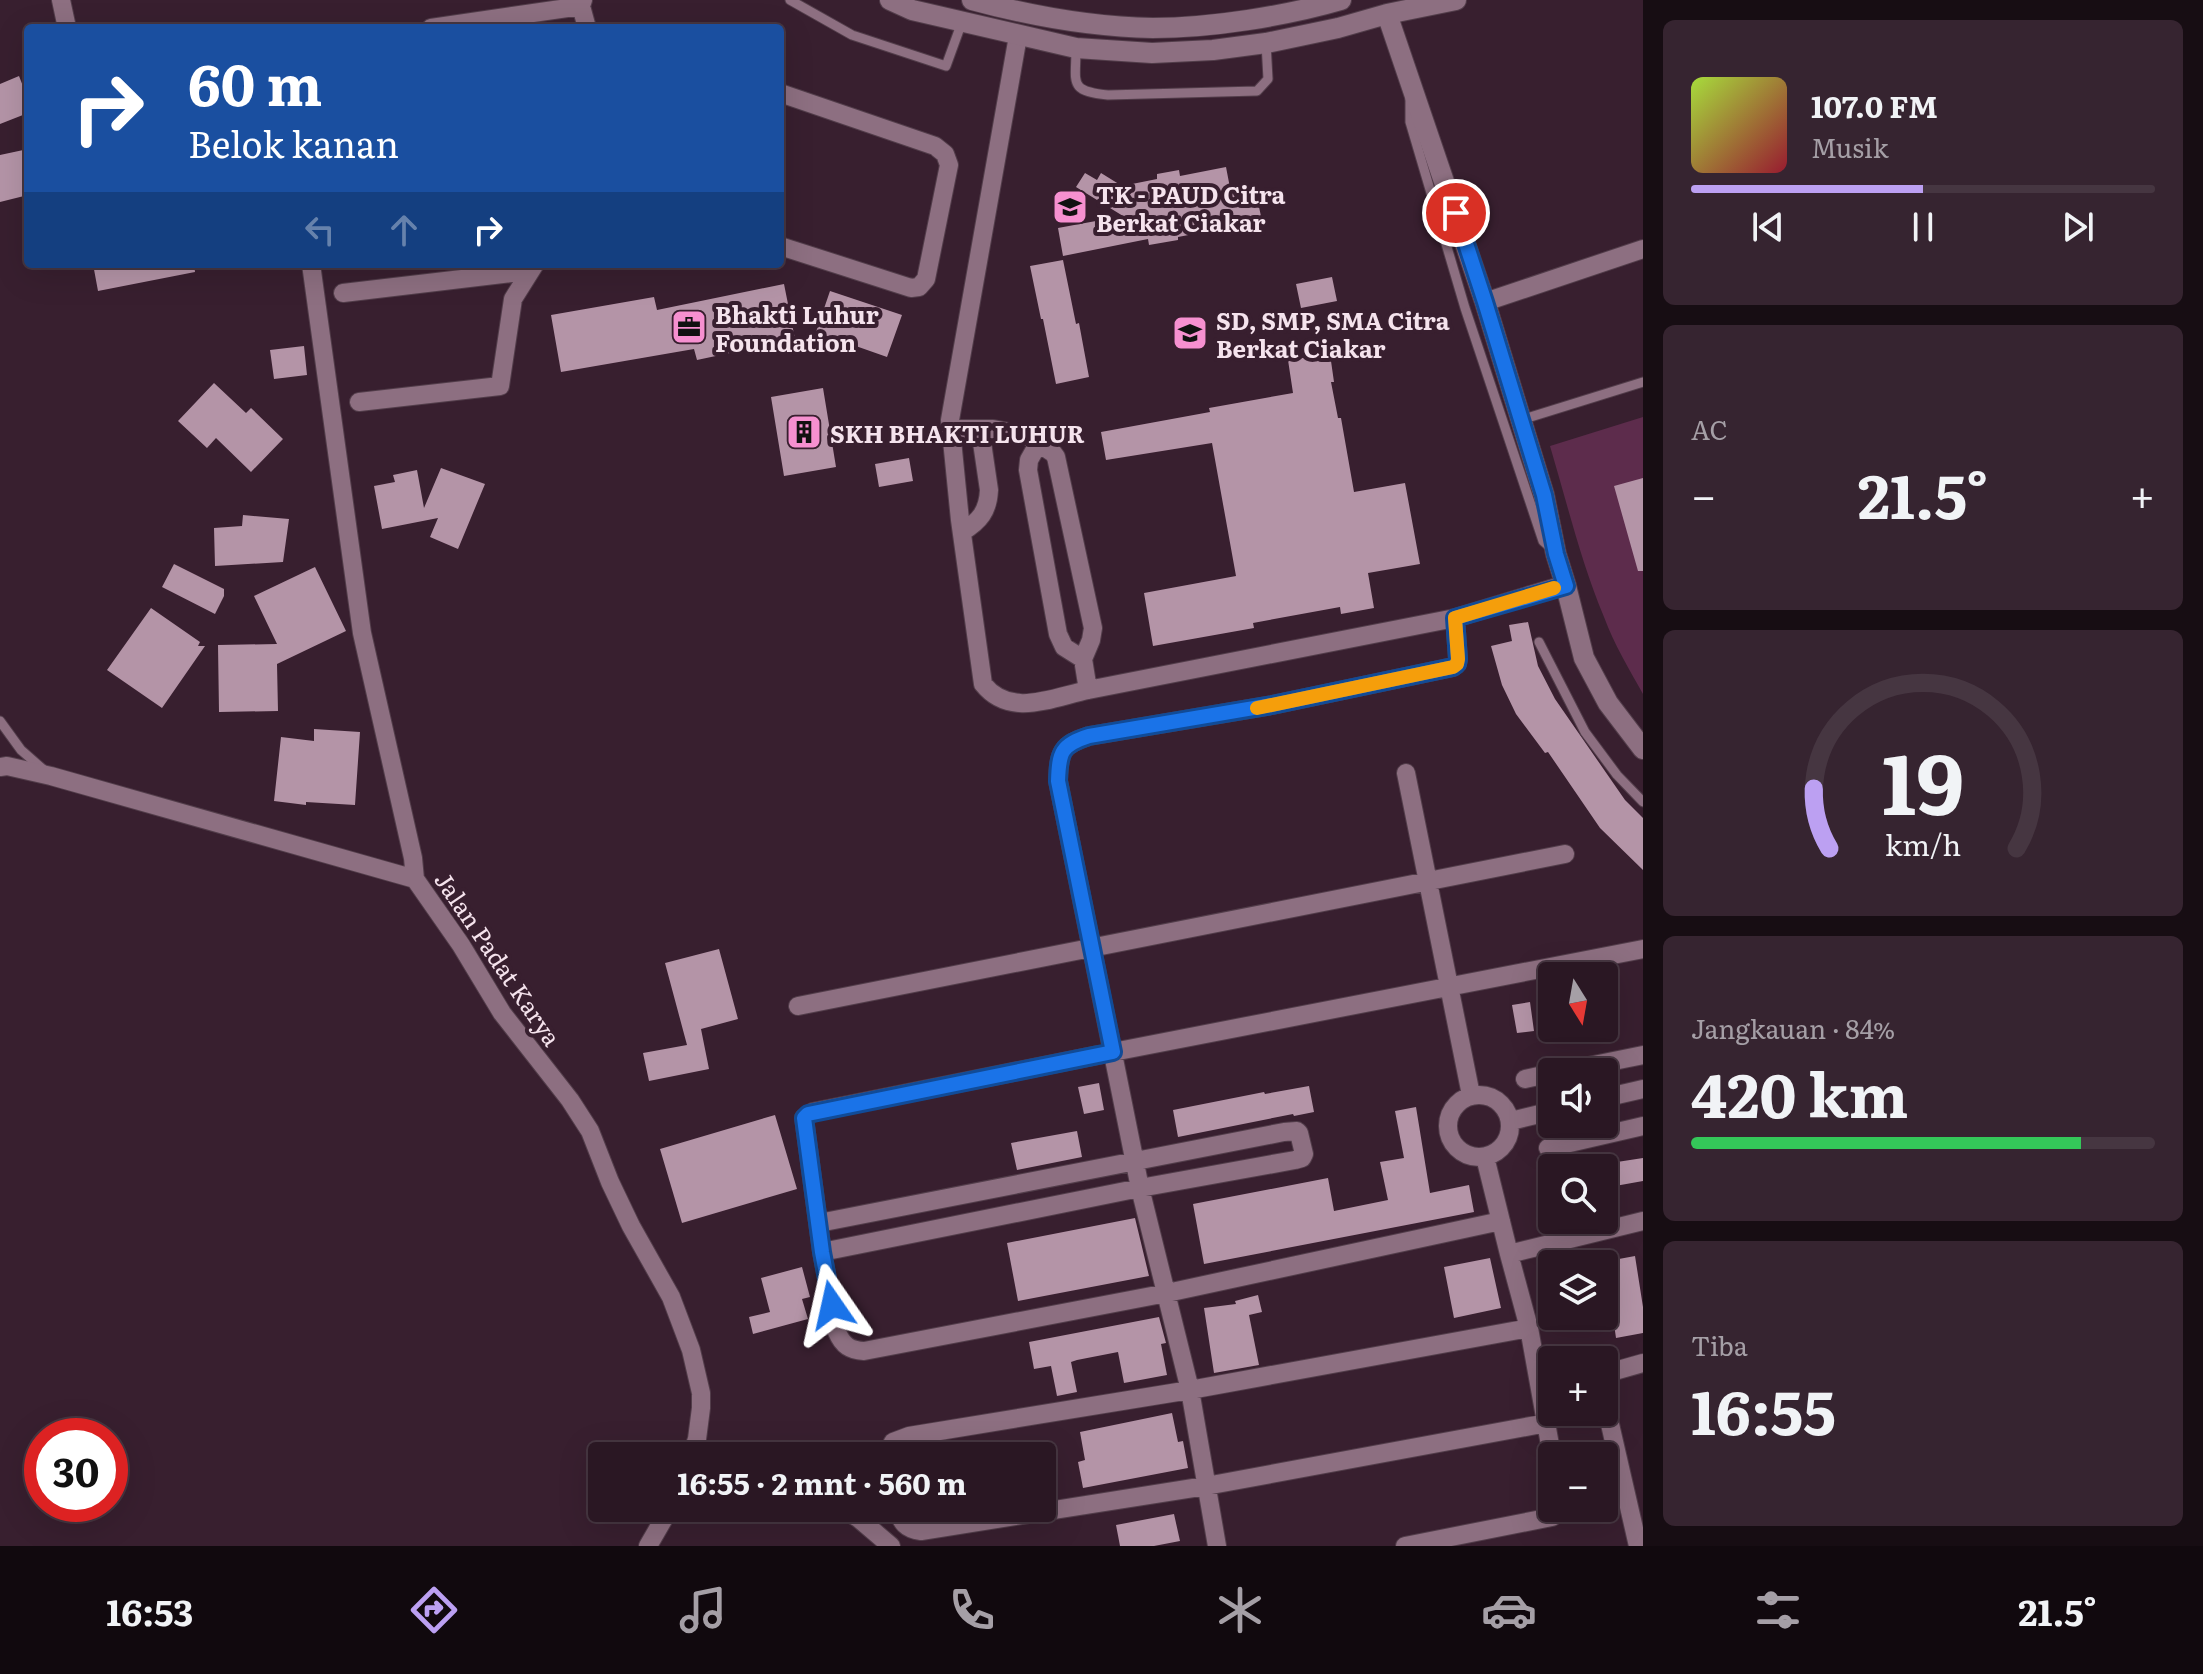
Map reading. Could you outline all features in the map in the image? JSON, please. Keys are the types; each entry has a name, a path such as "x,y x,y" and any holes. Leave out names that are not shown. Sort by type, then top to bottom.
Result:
{"street":[{"path":"61,0 66,24"},
{"path":"890,0 912,10 1076,48 1152,53 1266,43 1456,0"},
{"path":"972,0 1078,23 1154,28 1262,17 1341,0"},
{"path":"455,24 582,3 587,24"},
{"path":"1387,14 1492,299 1526,419 1556,554 1584,658 1608,703 1643,749"},
{"path":"1018,36 951,429 983,684 992,695 1016,704 1455,618 1566,586"},
{"path":"784,94 935,146 945,154 949,165 926,279 919,287 911,288 784,247"},
{"path":"1492,299 1643,249"},
{"name":"Jalan Padat Karya","path":"312,268 362,633 413,858 415,879 461,945 502,1013 570,1100 590,1131 631,1226 671,1297 691,1350 701,1393 696,1442"},
{"path":"343,293 532,268"},
{"path":"359,402 500,386 513,299 532,268"},
{"path":"951,429 993,429 1028,436 1056,457 1093,628 1083,659 1088,690"},
{"path":"962,532 978,521 987,509 989,498 980,429"},
{"path":"1038,444 1029,460 1028,470 1058,634 1064,647 1083,659"},
{"path":"1217,1546 1190,1390 1140,1188 1058,781 1059,758 1071,742 1089,736 1272,705 1453,667 1458,659 1455,618"},
{"path":"0,767 51,776 415,879"},
{"path":"1406,773 1471,1095"},
{"path":"798,1006 1565,854"},
{"path":"1501,1221 1167,1293 864,1351 854,1350 841,1341 837,1332 822,1252 804,1118 808,1114 1113,1052 1643,949"},
{"path":"1618,1060 1643,1055"},
{"path":"1525,1079 1538,1076"},
{"path":"1618,1095 1643,1089"},
{"path":"1471,1095 1492,1097 1501,1103 1511,1121 1505,1144 1485,1157 1464,1153 1450,1138 1449,1117 1454,1107 1471,1095"},
{"path":"1511,1121 1538,1114"},
{"path":"1548,1148 1643,1126"},
{"path":"819,1223 1284,1132 1297,1131 1304,1154 1302,1158 822,1252"},
{"path":"1485,1157 1529,1328 1538,1376"},
{"path":"1509,1254 1643,1221"},
{"path":"893,1442 909,1436 1190,1390 1529,1328"},
{"path":"1618,1370 1643,1363"},
{"path":"1056,1510 1206,1486 1538,1425"},
{"path":"1613,1426 1636,1502 1638,1535"},
{"path":"1405,1546 1538,1520"},
{"path":"648,1546 662,1522"},
{"path":"863,1522 891,1546"},
{"path":"902,1522 911,1530 921,1531 978,1522"}],"lane":[{"path":"790,0 852,35 946,66 962,22"},
{"path":"1076,48 1076,83 1089,93 1227,92 1257,91 1265,84 1269,71 1266,43"},
{"path":"1412,82 1410,122 1465,308 1543,541 1556,554"},
{"path":"1465,308 1492,299"},
{"path":"1526,419 1643,382"},
{"path":"1539,642 1585,732 1617,775 1643,802"},
{"path":"0,721 21,750 51,776"}],"shaded area":[{"path":"1643,417 1643,694 1612,637 1596,596 1550,446"}],"building":[{"path":"19,76 24,89 24,115 0,124 0,84"},
{"path":"24,150 24,196 0,202 0,155"},
{"path":"1226,167 1231,193 1255,188 1262,221 1178,237 1178,240 1149,245 1148,239 1063,256 1058,228 1123,216 1076,187 1085,173 1097,180 1101,173 1122,186 1157,179 1157,174 1179,170 1180,176"},
{"path":"1063,260 1089,377 1056,384 1030,266"},
{"path":"94,268 194,268 195,272 98,291"},
{"path":"1332,277 1337,301 1301,308 1296,284"},
{"path":"784,284 795,339 697,360 694,349 561,372 551,315 654,297 657,310"},
{"path":"830,291 902,315 887,357 816,332"},
{"path":"304,346 307,375 274,379 270,350"},
{"path":"1330,354 1334,382 1331,382 1338,418 1341,418 1354,492 1405,483 1420,564 1368,573 1374,608 1341,614 1340,607 1253,623 1254,628 1153,646 1144,593 1236,576 1212,443 1106,460 1101,432 1293,393 1288,360"},
{"path":"214,383 246,413 251,408 283,439 251,472 216,438 207,448 178,421"},
{"name":"SKH BHAKTI LUHUR","path":"823,388 836,467 784,476 771,397"},
{"path":"909,458 913,481 879,487 875,464"},
{"path":"441,468 485,484 458,549 430,537 438,518 382,529 374,486 395,482 393,475 417,470 424,508"},
{"path":"1643,478 1643,571 1638,571 1614,486"},
{"path":"243,515 289,519 283,562 215,566 214,528 242,526"},
{"path":"174,564 224,589 215,614 162,587"},
{"path":"315,567 346,631 277,664 278,711 219,712 218,645 277,644 254,596"},
{"path":"151,608 200,642 198,646 205,646 162,708 107,670"},
{"path":"1528,622 1538,666 1555,699 1625,800 1643,818 1643,870 1600,828 1548,752 1545,753 1516,714 1502,685 1491,646 1512,641 1509,625"},
{"path":"314,729 360,732 355,805 306,802 306,805 274,801 281,737 314,741"},
{"path":"719,949 738,1019 701,1029 709,1069 649,1081 643,1053 687,1045 665,963"},
{"path":"1530,1002 1534,1031 1517,1033 1512,1005"},
{"path":"1099,1083 1104,1110 1084,1114 1078,1087"},
{"path":"1309,1086 1314,1112 1178,1137 1173,1110"},
{"path":"1416,1107 1430,1193 1469,1185 1474,1212 1204,1264 1193,1204 1328,1178 1334,1211 1388,1200 1380,1162 1404,1158 1395,1111"},
{"path":"775,1115 797,1189 682,1223 660,1149"},
{"path":"1077,1131 1082,1157 1017,1170 1011,1143"},
{"path":"1643,1158 1643,1181 1618,1185 1618,1162"},
{"path":"1135,1218 1149,1276 1018,1301 1007,1243"},
{"path":"1635,1256 1643,1307 1643,1333 1616,1338 1619,1316 1618,1259"},
{"path":"1490,1258 1501,1308 1454,1318 1444,1267"},
{"path":"802,1267 810,1297 802,1299 808,1319 753,1334 749,1317 770,1312 761,1278"},
{"path":"1258,1295 1262,1312 1249,1315 1259,1365 1214,1373 1204,1308 1236,1304 1235,1301"},
{"path":"1159,1317 1166,1343 1161,1344 1167,1375 1124,1383 1118,1352 1071,1362 1077,1392 1057,1396 1051,1366 1034,1369 1029,1342"},
{"path":"1172,1413 1178,1442 1183,1441 1188,1468 1083,1488 1078,1462 1085,1460 1080,1432"},
{"path":"1174,1514 1180,1541 1154,1546 1120,1546 1116,1525"}],"slow traffic":[{"path":"1257,708 1453,667 1458,659 1455,618 1554,588"}],"place":[{"name":"TK - PAUD Citra Berkat Ciakar","path":"1070,207"},
{"name":"Bhakti Luhur Foundation","path":"689,327"},
{"name":"SD, SMP, SMA Citra Berkat Ciakar","path":"1190,333"},
{"name":"SKH BHAKTI LUHUR","path":"804,432"}],"route":[{"path":"832,1305 804,1118 808,1114 1113,1052 1058,781 1059,758 1071,742 1089,736 1272,705 1453,667 1458,659 1455,618 1566,586 1544,495 1456,213"}]}
